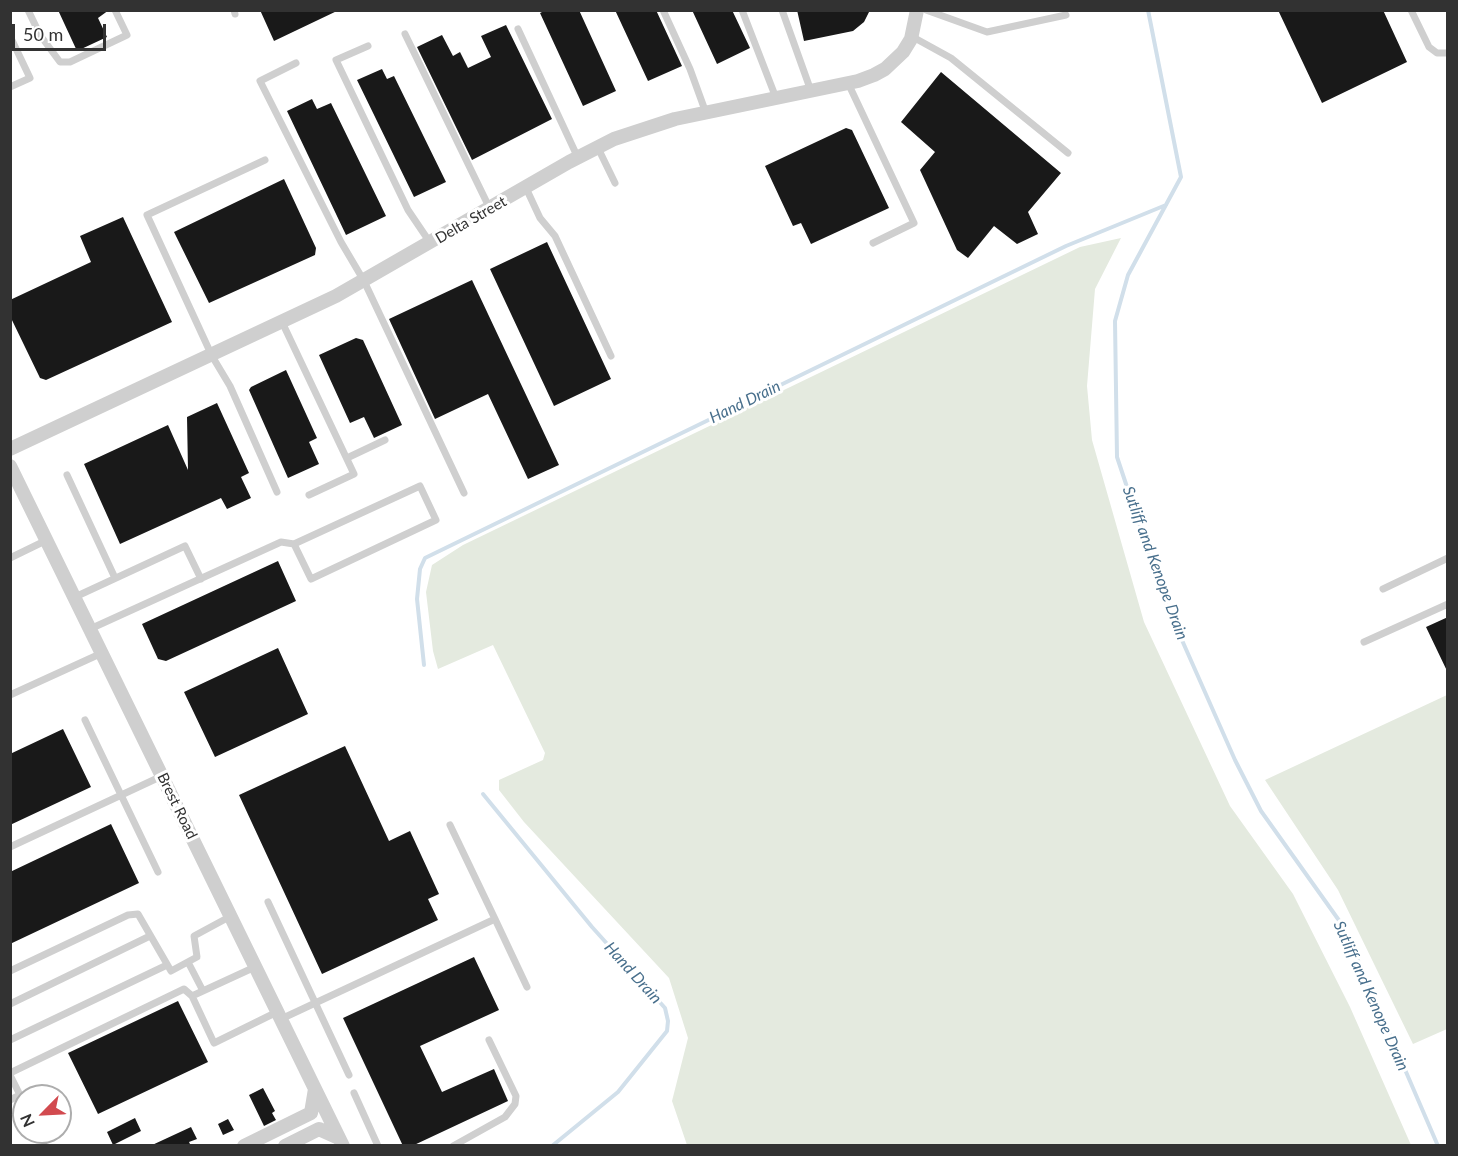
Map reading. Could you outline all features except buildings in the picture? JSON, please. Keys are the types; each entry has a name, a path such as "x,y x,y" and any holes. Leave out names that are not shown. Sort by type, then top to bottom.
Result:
{"street":[{"name":"Delta Street","path":"10,449 212,356 364,281 598,148 648,127 706,112 848,83 885,69 903,52 911,36 916,10"},
{"name":"Brest Road","path":"10,466 341,1142"},
{"path":"244,1146 311,1113 315,1089"},
{"path":"285,1146 319,1129 341,1142"}],"lane":[{"path":"28,10 40,35 60,62 70,62 127,35 115,10"},
{"path":"663,10 690,69 706,112"},
{"path":"742,10 776,98"},
{"path":"782,10 811,91"},
{"path":"926,10 987,32 1066,15"},
{"path":"1412,10 1429,47 1437,53 1448,53"},
{"path":"518,29 578,158"},
{"path":"405,34 490,209"},
{"path":"10,36 30,78 10,87"},
{"path":"911,36 951,58 1068,153"},
{"path":"368,46 336,60 408,210 431,243"},
{"path":"296,63 260,81 340,242 364,281 464,493"},
{"path":"848,83 914,223 873,243"},
{"path":"598,148 615,183"},
{"path":"265,160 147,215 212,356 230,386 277,492"},
{"path":"526,188 540,218 555,236 611,356"},
{"path":"282,322 354,474 309,495"},
{"path":"346,458 386,440"},
{"path":"67,475 115,578"},
{"path":"90,629 281,542 294,544 420,486 436,520 311,579 294,544"},
{"path":"10,558 47,540"},
{"path":"75,597 185,546 201,579"},
{"path":"1383,589 1448,558"},
{"path":"1364,642 1448,604"},
{"path":"10,695 102,653"},
{"path":"85,720 158,872"},
{"path":"10,848 162,776"},
{"path":"450,825 527,987"},
{"path":"268,902 349,1075"},
{"path":"10,971 128,915 138,914 171,971 197,957 194,936 231,916"},
{"path":"10,1074 184,989 192,996 214,1043 316,1003 495,919"},
{"path":"10,1004 150,936"},
{"path":"188,962 203,991"},
{"path":"10,1040 167,965"},
{"path":"192,996 255,967"},
{"path":"453,1146 505,1117 515,1104 516,1096 489,1040"},
{"path":"354,1093 378,1146"}],"shaded area":[{"path":"1121,238 1095,289 1087,386 1092,440 1144,622 1230,806 1293,894 1350,1007 1411,1145 687,1145 672,1101 688,1038 669,978 524,822 499,790 499,780 543,760 545,753 493,645 438,669 433,651 426,592 432,565 463,545 1080,247"},
{"path":"1447,695 1447,1029 1413,1044 1338,890 1265,780"}],"waterway":[{"name":"Sutliff and Kenope Drain","path":"1148,10 1181,177 1128,275 1115,321 1117,457 1166,604 1235,760 1261,811 1343,926 1438,1146"},
{"name":"Hand Drain","path":"424,665 417,599 420,569 425,558 1066,246 1166,205"},
{"name":"Hand Drain","path":"483,794 592,927 665,1008 668,1021 667,1031 618,1092 552,1146"}]}
